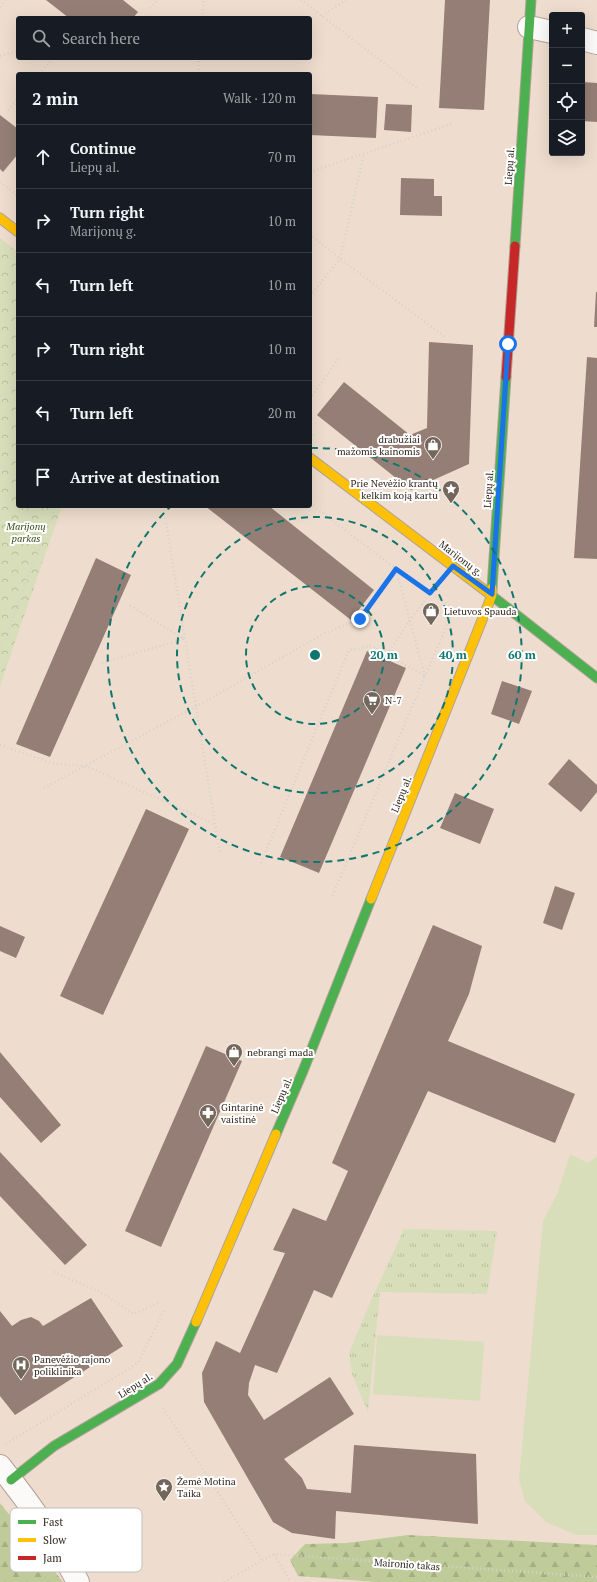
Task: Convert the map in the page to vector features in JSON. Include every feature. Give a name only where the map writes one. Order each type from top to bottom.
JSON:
[{"type":"street","name":"Liepų al.","points":[[6,1473],[159,1384],[177,1364],[303,1071],[492,594],[531,0]]},
{"type":"street","points":[[529,27],[549,31]]},
{"type":"street","points":[[585,40],[597,43]]},
{"type":"street","points":[[0,218],[16,230]]},
{"type":"street","name":"Marijonų g.","points":[[312,460],[492,594],[597,678]]},
{"type":"street","points":[[6,1473],[30,1508]]},
{"type":"street","points":[[73,1572],[78,1582]]},
{"type":"path","points":[[0,7],[5,0]]},
{"type":"path","points":[[150,8],[158,0]]},
{"type":"path","points":[[202,16],[204,0]]},
{"type":"path","points":[[301,0],[418,89]]},
{"type":"path","points":[[322,16],[346,0]]},
{"type":"path","points":[[0,56],[16,52]]},
{"type":"path","points":[[41,72],[51,60]]},
{"type":"path","points":[[198,72],[199,60]]},
{"type":"path","points":[[8,110],[16,101]]},
{"type":"path","points":[[312,171],[451,124]]},
{"type":"path","points":[[312,294],[340,259],[364,154]]},
{"type":"path","points":[[0,182],[16,194]]},
{"type":"path","points":[[312,236],[340,259],[445,337]]},
{"type":"path","points":[[312,396],[339,358]]},
{"type":"path","points":[[0,396],[16,391]]},
{"type":"path","points":[[0,465],[16,476]]},
{"type":"path","points":[[312,505],[396,569],[454,609],[332,897]]},
{"type":"path","points":[[0,651],[54,508]]},
{"type":"path","points":[[166,524],[220,854]]},
{"type":"path","points":[[387,654],[430,593],[453,566]]},
{"type":"path","points":[[396,569],[425,676]]},
{"type":"path","points":[[44,788],[195,708],[325,633],[360,619],[396,569]]},
{"type":"path","points":[[129,605],[184,640]]},
{"type":"path","points":[[102,663],[184,640]]},
{"type":"path","points":[[261,863],[349,650],[372,646],[425,676]]},
{"type":"path","points":[[0,745],[55,764],[86,766],[215,825]]},
{"type":"path","points":[[54,1272],[100,1292],[134,1314],[160,1302]]},
{"type":"path","points":[[0,1447],[138,1363],[164,1308]]},
{"type":"path","points":[[151,1389],[262,1560]]},
{"type":"path","points":[[224,1582],[274,1554],[291,1582]]},
{"type":"path","name":"Maironio takas","points":[[274,1554],[597,1577]]},
{"type":"green space","name":"Marijonų parkas","points":[[0,238],[16,250],[16,508],[61,508],[0,686]]},
{"type":"green space","points":[[570,1154],[588,1163],[597,1156],[597,1535],[576,1535],[546,1522],[525,1501],[519,1480],[543,1221],[558,1192]]},
{"type":"green space","points":[[404,1229],[497,1231],[487,1294],[380,1292],[368,1412],[352,1374],[349,1353],[368,1307]]},
{"type":"green space","points":[[377,1335],[484,1342],[480,1401],[373,1394]]},
{"type":"green space","points":[[0,1503],[10,1516],[10,1572],[55,1572],[63,1582],[0,1582]]},
{"type":"green space","points":[[408,1535],[597,1545],[597,1582],[375,1582],[298,1576],[290,1560],[305,1544],[347,1543]]},
{"type":"building","points":[[46,0],[123,0],[138,12],[135,16],[66,16]]},
{"type":"building","points":[[445,0],[490,0],[484,110],[439,108]]},
{"type":"building","points":[[585,82],[597,83],[597,122],[585,121]]},
{"type":"building","points":[[312,94],[378,97],[376,138],[312,135]]},
{"type":"building","points":[[386,104],[412,105],[411,132],[384,130]]},
{"type":"building","points":[[0,115],[16,127],[16,156],[3,172],[0,169]]},
{"type":"building","points":[[401,178],[434,179],[434,196],[442,196],[442,216],[400,215]]},
{"type":"building","points":[[596,292],[597,327],[594,327]]},
{"type":"building","points":[[429,342],[473,345],[469,464],[411,490],[317,415],[344,382],[410,435],[427,428]]},
{"type":"building","points":[[587,357],[597,358],[597,559],[574,558]]},
{"type":"building","points":[[208,508],[272,508],[374,590],[351,620]]},
{"type":"building","points":[[96,558],[131,575],[50,757],[16,744]]},
{"type":"building","points":[[367,651],[406,668],[319,873],[280,857]]},
{"type":"building","points":[[502,681],[532,691],[519,724],[491,714]]},
{"type":"building","points":[[569,759],[597,785],[597,792],[581,812],[548,784]]},
{"type":"building","points":[[455,793],[494,809],[480,844],[440,828]]},
{"type":"building","points":[[146,809],[189,829],[103,1015],[60,996]]},
{"type":"building","points":[[555,886],[575,893],[562,930],[543,923]]},
{"type":"building","points":[[433,925],[482,946],[469,994],[448,1041],[575,1094],[555,1143],[428,1091],[332,1298],[314,1290],[277,1373],[255,1365],[249,1383],[248,1395],[264,1420],[330,1377],[354,1414],[284,1459],[302,1478],[307,1489],[351,1493],[354,1445],[476,1454],[478,1524],[336,1511],[335,1539],[292,1533],[273,1522],[204,1402],[202,1373],[216,1341],[240,1353],[285,1253],[273,1250],[293,1208],[326,1221],[348,1171],[332,1163]]},
{"type":"building","points":[[0,926],[25,937],[16,958],[0,951]]},
{"type":"building","points":[[206,1046],[242,1061],[161,1247],[125,1231]]},
{"type":"building","points":[[0,1052],[61,1125],[41,1143],[0,1097]]},
{"type":"building","points":[[0,1152],[87,1245],[65,1265],[0,1196]]},
{"type":"building","points":[[91,1298],[123,1346],[15,1415],[0,1396],[0,1311],[12,1326],[21,1320],[31,1317],[39,1321],[43,1326]]},
{"type":"traffic: fast","points":[[515,246],[531,0]]},
{"type":"traffic: fast","points":[[492,588],[506,377]]},
{"type":"traffic: fast","points":[[491,595],[597,678]]},
{"type":"traffic: fast","points":[[276,1134],[303,1071],[371,899]]},
{"type":"traffic: fast","points":[[11,1480],[54,1446],[159,1384],[177,1364],[196,1322]]},
{"type":"traffic: slow","points":[[0,218],[16,230]]},
{"type":"traffic: slow","points":[[312,460],[491,595]]},
{"type":"traffic: slow","points":[[371,899],[492,595],[492,588]]},
{"type":"traffic: slow","points":[[196,1322],[276,1134]]},
{"type":"traffic: jam","points":[[506,377],[515,246]]},
{"type":"place","name":"drabužiai mažomis kainomis","points":[[433,460]]},
{"type":"place","name":"Prie Nevėžio krantų kelkim koją kartu","points":[[451,504]]},
{"type":"place","name":"Lietuvos Spauda","points":[[431,626]]},
{"type":"place","name":"N-7","points":[[372,715]]},
{"type":"place","name":"nebrangi mada","points":[[234,1067]]},
{"type":"place","name":"Gintarinė vaistinė","points":[[208,1128]]},
{"type":"place","name":"Panevėžio rajono poliklinika","points":[[21,1380]]},
{"type":"place","name":"Žemė Motina Taika","points":[[164,1502]]},
{"type":"route","points":[[360,619],[396,569],[430,593],[453,566],[492,594],[508,344]]}]
